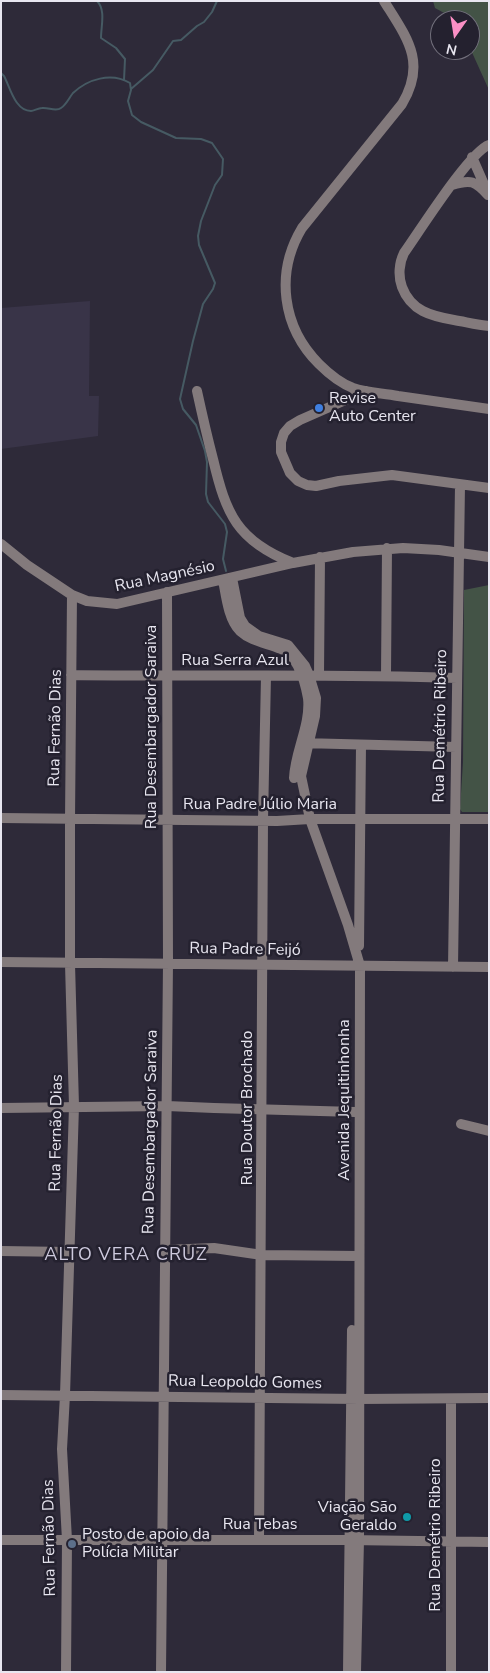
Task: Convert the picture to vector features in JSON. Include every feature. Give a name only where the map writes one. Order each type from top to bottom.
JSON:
[{"type":"street","points":[[384,1],[406,36],[414,56],[410,89],[402,104],[302,228],[292,245],[286,277],[287,302],[291,320],[299,339],[309,354],[330,375],[352,387],[366,391],[489,410]]},
{"type":"street","points":[[489,145],[482,147],[472,157],[404,253],[400,264],[401,285],[409,301],[424,313],[440,318],[489,326]]},
{"type":"street","points":[[472,157],[489,195]]},
{"type":"street","points":[[452,185],[471,182],[478,184],[489,195]]},
{"type":"street","points":[[197,391],[220,491],[231,516],[257,543],[278,557],[293,563]]},
{"type":"street","points":[[366,391],[300,420],[290,426],[284,433],[280,447],[284,463],[298,481],[316,486],[339,480],[392,475],[489,488]]},
{"type":"street","name":"Rua Demétrio Ribeiro","points":[[454,967],[454,819],[460,485]]},
{"type":"street","name":"Rua Magnésio","points":[[1,544],[27,565],[72,595],[87,601],[117,604],[320,557],[388,548],[421,549],[489,557]]},
{"type":"street","points":[[386,675],[388,548]]},
{"type":"street","points":[[310,675],[320,557]]},
{"type":"street","name":"Avenida Jequitinhonha","points":[[227,579],[245,626],[259,636],[288,645],[310,675],[316,698],[314,716],[294,777],[307,819],[350,925],[358,964],[354,1540],[356,1672]]},
{"type":"street","name":"Rua Desembargador Saraiva","points":[[161,1672],[168,964],[167,592]]},
{"type":"street","name":"Rua Fernão Dias","points":[[66,1672],[67,1540],[62,1449],[74,1106],[70,964],[72,595]]},
{"type":"street","name":"Rua Serra Azul","points":[[71,675],[386,675],[457,678]]},
{"type":"street","name":"Rua Doutor Brochado","points":[[259,1540],[263,1110],[263,820],[266,676]]},
{"type":"street","points":[[305,744],[456,747]]},
{"type":"street","points":[[358,964],[350,925],[360,820],[361,745]]},
{"type":"street","name":"Rua Padre Júlio Maria","points":[[1,818],[70,820],[489,820]]},
{"type":"street","name":"Rua Padre Feijó","points":[[1,962],[34,961],[70,964],[358,964],[489,967]]},
{"type":"street","name":"Avenida Jequitinhonha","points":[[356,1208],[355,1112],[358,964]]},
{"type":"street","points":[[1,1108],[167,1106],[355,1112]]},
{"type":"street","points":[[461,1124],[489,1131]]},
{"type":"street","points":[[164,1250],[214,1248],[262,1255],[356,1256]]},
{"type":"street","points":[[1,1252],[68,1252]]},
{"type":"street","name":"Rua Leopoldo Gomes","points":[[1,1395],[356,1399],[489,1398]]},
{"type":"street","name":"Rua Demétrio Ribeiro","points":[[451,1399],[450,1542],[452,1672]]},
{"type":"street","name":"Rua Tebas","points":[[1,1540],[489,1542]]},
{"type":"street","name":"Avenida Jequitinhonha","points":[[348,1672],[354,1540]]},
{"type":"shaded area","points":[[90,301],[89,396],[99,396],[98,436],[1,449],[1,308]]},
{"type":"green space","points":[[433,1],[489,1],[489,90],[475,60],[480,60],[480,10],[439,10],[435,8]]},
{"type":"green space","points":[[489,585],[489,812],[462,812],[460,809],[463,762],[464,590]]},
{"type":"waterway","points":[[97,1],[102,13],[101,38],[116,48],[125,59],[124,80]]},
{"type":"waterway","points":[[131,89],[153,70],[173,41],[181,40],[204,22],[212,12],[217,1]]},
{"type":"waterway","points":[[1,73],[17,103],[25,110],[31,111],[42,108],[59,109],[79,88],[93,81],[108,78],[123,80],[130,83],[131,90],[128,101],[132,115],[141,122],[176,138],[201,139],[212,143],[223,159],[222,175],[215,185],[201,221],[198,236],[199,245],[215,283],[203,304],[180,399],[183,409],[196,425],[205,451],[207,462],[206,494],[208,502],[225,524],[227,532],[223,559],[226,571]]},
{"type":"place","name":"Revise Auto Center","points":[[319,408]]},
{"type":"place","name":"Viação São Geraldo","points":[[407,1517]]},
{"type":"place","name":"Posto de apoio da Polícia Militar","points":[[72,1544]]},
{"type":"district","name":"ALTO VERA CRUZ","points":[[126,1256]]}]
